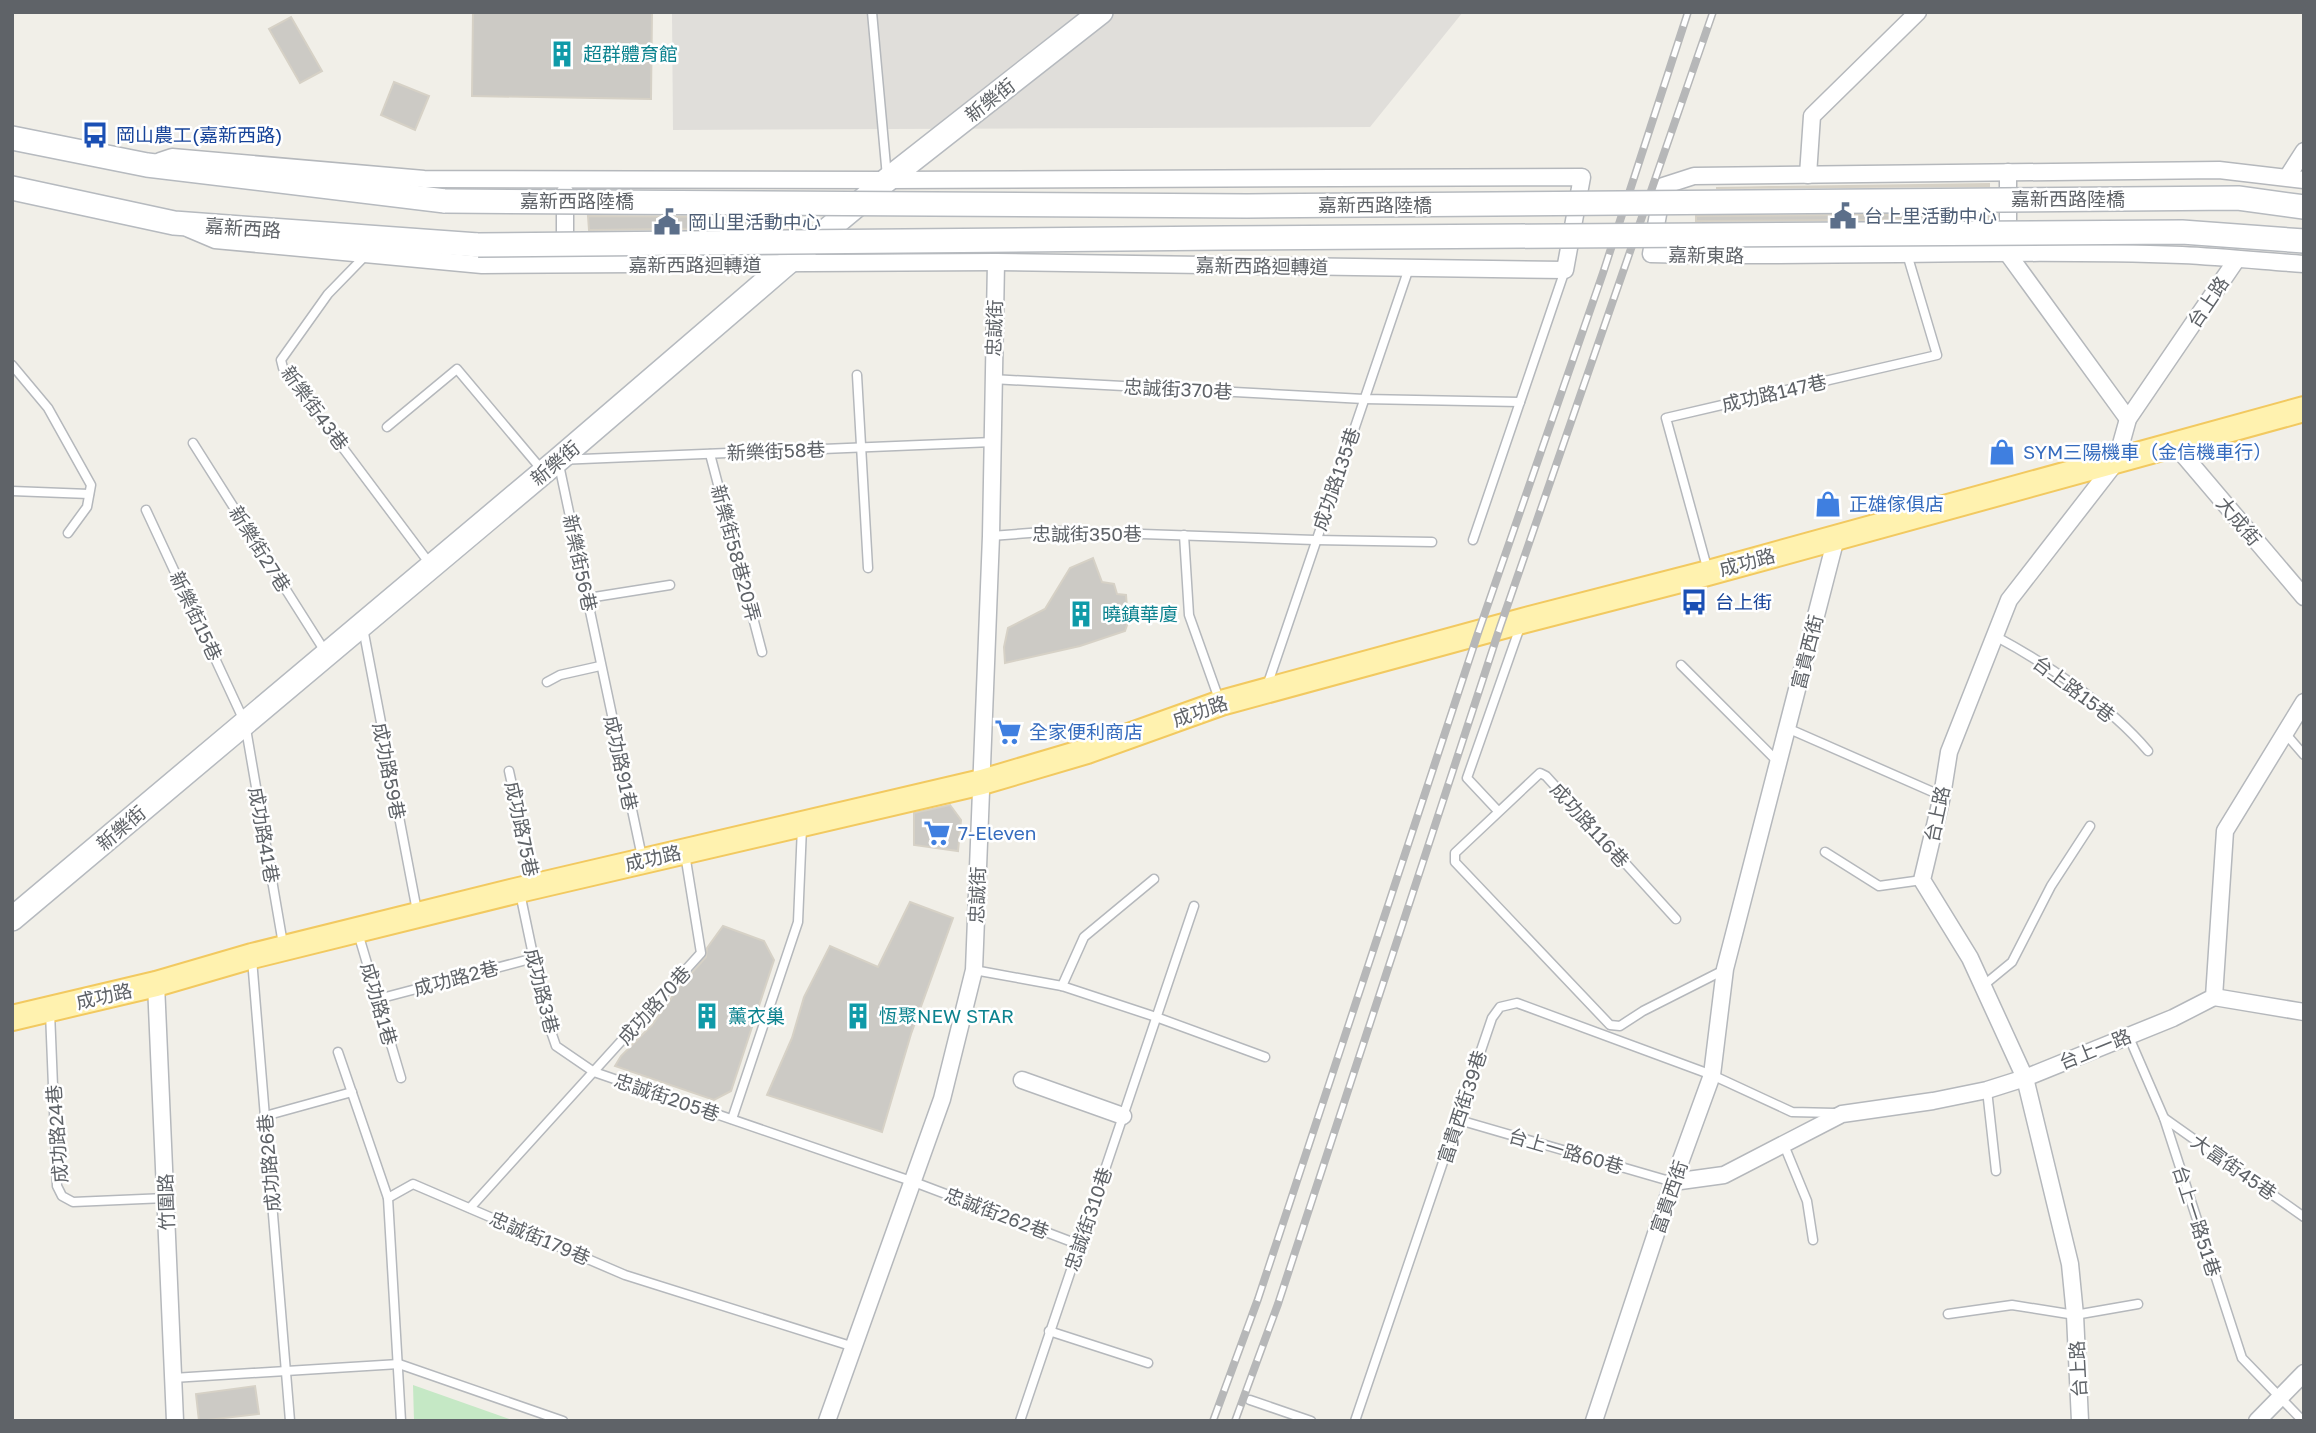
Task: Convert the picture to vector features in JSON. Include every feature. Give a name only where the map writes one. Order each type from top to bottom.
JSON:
[{"type":"main road","name":"成功路","points":[[12,1018],[642,860],[982,782],[1087,751],[1221,703],[1708,573],[2304,409]]},
{"type":"street","name":"新樂街","points":[[12,919],[887,180],[1101,12]]},
{"type":"street","points":[[1808,175],[1812,116],[1918,12]]},
{"type":"street","points":[[12,138],[147,165],[172,157],[424,179],[1582,177],[1565,270]]},
{"type":"street","points":[[2296,178],[2304,151]]},
{"type":"street","name":"嘉新西路陸橋","points":[[147,165],[445,201],[1247,206],[2238,198],[2304,207]]},
{"type":"street","name":"嘉新東路","points":[[2296,178],[2220,170],[1694,176],[1662,186],[1651,254],[2182,256],[2304,264]]},
{"type":"street","points":[[2008,172],[2008,254],[2128,419]]},
{"type":"street","points":[[565,179],[565,264]]},
{"type":"street","name":"嘉新西路","points":[[12,188],[174,223],[478,245]]},
{"type":"street","name":"嘉新西路迴轉道","points":[[174,223],[215,240],[482,265],[996,262],[1565,270]]},
{"type":"street","name":"嘉新西路陸橋","points":[[478,245],[1225,237],[2182,232],[2304,242]]},
{"type":"street","name":"台上路","points":[[2080,1421],[2070,1264],[2025,1078],[1970,958],[1922,880],[1942,796],[1949,752],[2009,600],[2116,462],[2128,419],[2237,259]]},
{"type":"street","name":"忠誠街","points":[[827,1421],[942,1099],[974,970],[991,536],[996,262]]},
{"type":"street","name":"大成街","points":[[2175,445],[2304,597]]},
{"type":"street","name":"富貴西街","points":[[1594,1421],[1673,1182],[1712,1075],[1725,969],[1836,538]]},
{"type":"street","points":[[2304,702],[2225,831],[2214,997],[2304,1012]]},
{"type":"street","name":"竹圍路","points":[[156,984],[175,1421]]},
{"type":"street","name":"台上一路","points":[[1673,1182],[1724,1175],[1842,1114],[1933,1101],[1987,1090],[2025,1078],[2173,1018],[2214,997]]},
{"type":"street","points":[[1022,1080],[1123,1116]]},
{"type":"street","points":[[2258,1421],[2304,1373]]},
{"type":"lane","points":[[872,12],[887,180]]},
{"type":"lane","name":"新樂街43巷","points":[[367,254],[328,294],[281,360],[283,368],[432,566]]},
{"type":"lane","name":"成功路147巷","points":[[1708,573],[1666,418],[1937,355],[1907,254]]},
{"type":"lane","name":"成功路135巷","points":[[1265,691],[1409,268]]},
{"type":"lane","points":[[1473,540],[1565,270]]},
{"type":"lane","points":[[14,368],[48,408],[91,485],[87,507],[68,533]]},
{"type":"lane","points":[[387,427],[457,369],[551,466]]},
{"type":"lane","points":[[857,375],[868,568]]},
{"type":"lane","name":"忠誠街370巷","points":[[992,379],[1364,399],[1520,402]]},
{"type":"lane","name":"新樂街58巷","points":[[551,466],[710,454],[993,442]]},
{"type":"lane","name":"新樂街27巷","points":[[193,443],[327,654]]},
{"type":"lane","name":"新樂街58巷20弄","points":[[710,454],[762,652]]},
{"type":"lane","name":"新樂街56巷","points":[[551,466],[588,598],[600,666]]},
{"type":"lane","points":[[12,491],[89,494]]},
{"type":"lane","name":"新樂街15巷","points":[[146,510],[245,723]]},
{"type":"lane","name":"忠誠街350巷","points":[[991,536],[1056,531],[1432,542]]},
{"type":"lane","points":[[1184,535],[1189,615],[1221,703]]},
{"type":"lane","points":[[588,598],[670,585]]},
{"type":"lane","points":[[1522,621],[1467,778],[1499,811],[1455,853],[1455,862],[1610,1025],[1620,1026],[1643,1011],[1725,969]]},
{"type":"lane","name":"成功路59巷","points":[[362,625],[418,916]]},
{"type":"lane","name":"台上路15巷","points":[[1995,636],[2042,662],[2110,715],[2148,751]]},
{"type":"lane","points":[[1681,665],[1779,762]]},
{"type":"lane","points":[[547,682],[560,675],[600,666]]},
{"type":"lane","name":"成功路91巷","points":[[600,666],[642,860]]},
{"type":"lane","name":"成功路41巷","points":[[245,723],[283,948]]},
{"type":"lane","points":[[1787,728],[1942,796]]},
{"type":"lane","points":[[2285,733],[2304,755]]},
{"type":"lane","name":"成功路75巷","points":[[509,771],[527,888]]},
{"type":"lane","name":"成功路116巷","points":[[1499,811],[1540,773],[1546,776],[1676,919]]},
{"type":"lane","points":[[732,1119],[799,922],[802,824]]},
{"type":"lane","points":[[1984,985],[2012,962],[2051,886],[2090,826]]},
{"type":"lane","name":"成功路70巷","points":[[594,1072],[701,953],[685,851]]},
{"type":"lane","points":[[1825,852],[1879,886],[1922,880]]},
{"type":"lane","points":[[1062,986],[1084,937],[1154,879]]},
{"type":"lane","name":"成功路3巷","points":[[527,888],[534,958],[546,1017],[556,1046],[594,1072]]},
{"type":"lane","name":"忠誠街310巷","points":[[1020,1421],[1194,906]]},
{"type":"lane","name":"成功路1巷","points":[[358,930],[401,1077]]},
{"type":"lane","name":"成功路26巷","points":[[252,956],[290,1421]]},
{"type":"lane","name":"成功路2巷","points":[[378,999],[534,958]]},
{"type":"lane","points":[[974,970],[1062,986],[1265,1056]]},
{"type":"lane","name":"富貴西街39巷","points":[[1355,1421],[1492,1018],[1500,1007],[1517,1003],[1712,1075],[1792,1112],[1842,1114]]},
{"type":"lane","name":"成功路24巷","points":[[50,1008],[57,1186],[62,1196],[73,1202],[166,1198]]},
{"type":"lane","name":"台上一路51巷","points":[[2128,1035],[2164,1118],[2242,1358],[2303,1421]]},
{"type":"lane","points":[[338,1052],[388,1198],[401,1421]]},
{"type":"lane","name":"忠誠街205巷","points":[[470,1208],[594,1072],[914,1182]]},
{"type":"lane","points":[[1987,1090],[1996,1171]]},
{"type":"lane","points":[[265,1116],[352,1092]]},
{"type":"lane","name":"大富街45巷","points":[[2164,1118],[2304,1217]]},
{"type":"lane","name":"台上一路60巷","points":[[1459,1120],[1673,1182]]},
{"type":"lane","points":[[1784,1145],[1807,1201],[1813,1240]]},
{"type":"lane","name":"忠誠街262巷","points":[[914,1182],[1080,1245]]},
{"type":"lane","name":"忠誠街179巷","points":[[388,1198],[414,1184],[625,1275],[854,1347]]},
{"type":"lane","points":[[1948,1314],[2012,1305],[2075,1315],[2138,1304]]},
{"type":"lane","points":[[1049,1331],[1148,1363]]},
{"type":"lane","points":[[173,1378],[399,1364],[562,1421]]},
{"type":"lane","points":[[1250,1400],[1311,1421]]},
{"type":"shaded area","points":[[672,12],[1463,12],[1370,127],[673,130]]},
{"type":"green space","points":[[413,1385],[515,1421],[414,1421]]},
{"type":"building","name":"超群體育館","points":[[473,12],[652,12],[651,99],[472,96]]},
{"type":"building","points":[[291,17],[322,71],[300,83],[269,29]]},
{"type":"building","points":[[394,82],[429,96],[415,130],[381,115]]},
{"type":"building","points":[[1989,184],[1989,186],[1716,188]]},
{"type":"building","points":[[1989,214],[1990,219],[1696,221],[1696,216]]},
{"type":"building","points":[[588,216],[745,217],[746,228],[589,230]]},
{"type":"building","name":"曉鎮華廈","points":[[1093,558],[1102,582],[1114,584],[1117,594],[1126,595],[1128,622],[1125,631],[1080,646],[1005,663],[1004,647],[1008,628],[1045,609],[1070,568]]},
{"type":"building","name":"7-Eleven","points":[[950,805],[961,820],[958,851],[914,845],[914,813]]},
{"type":"building","name":"恆聚NEW STAR","points":[[910,902],[953,918],[911,1034],[882,1132],[767,1095],[792,1038],[804,997],[830,946],[878,967]]},
{"type":"building","name":"薰衣巢","points":[[723,926],[764,941],[774,960],[731,1091],[714,1100],[615,1066],[621,1056],[652,1025],[680,986],[706,957],[707,948]]},
{"type":"building","points":[[255,1386],[259,1414],[199,1421],[196,1394]]},
{"type":"railway","points":[[1213,1421],[1258,1299],[1478,633],[1603,273],[1688,12]]},
{"type":"railway","points":[[1235,1421],[1278,1304],[1500,627],[1713,12]]},
{"type":"place","name":"超群體育館","points":[[562,54]]},
{"type":"place","name":"岡山農工(嘉新西路)","points":[[95,135]]},
{"type":"place","name":"台上里活動中心","points":[[1843,216]]},
{"type":"place","name":"岡山里活動中心","points":[[667,222]]},
{"type":"place","name":"SYM三陽機車（金信機車行）","points":[[2002,452]]},
{"type":"place","name":"正雄傢俱店","points":[[1828,504]]},
{"type":"place","name":"台上街","points":[[1694,602]]},
{"type":"place","name":"曉鎮華廈","points":[[1081,614]]},
{"type":"place","name":"全家便利商店","points":[[1008,732]]},
{"type":"place","name":"7-Eleven","points":[[937,833]]},
{"type":"place","name":"薰衣巢","points":[[707,1016]]},
{"type":"place","name":"恆聚NEW STAR","points":[[858,1016]]}]
